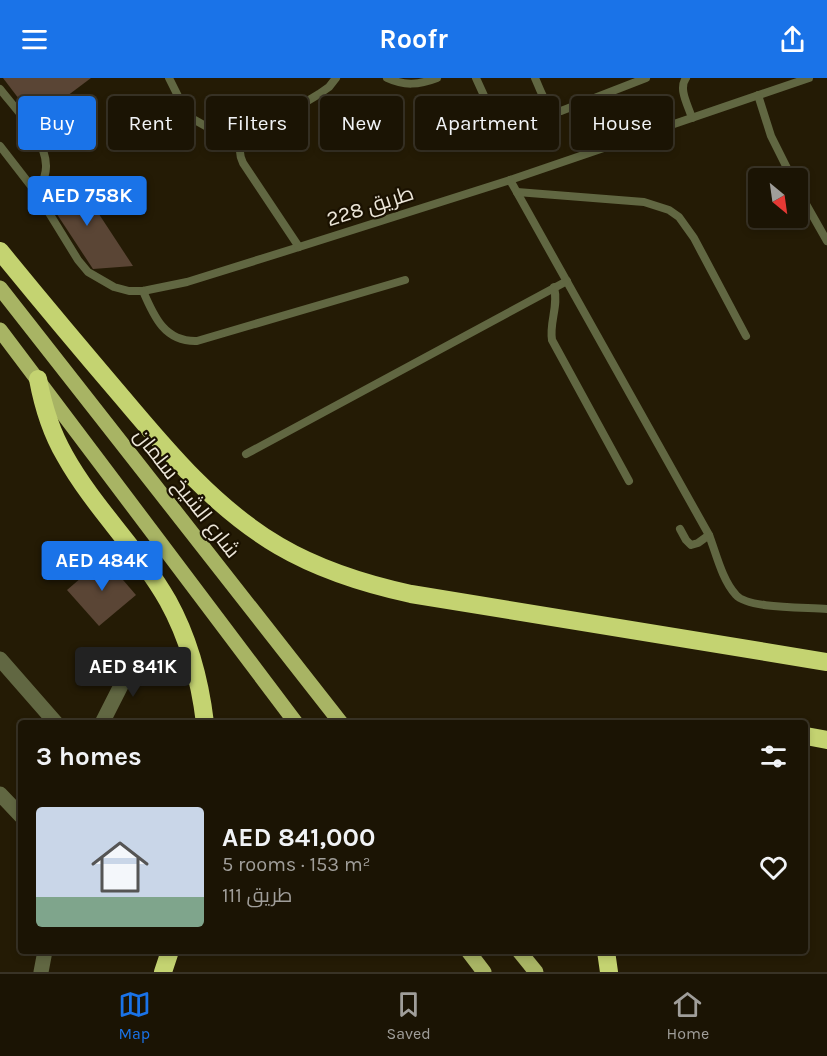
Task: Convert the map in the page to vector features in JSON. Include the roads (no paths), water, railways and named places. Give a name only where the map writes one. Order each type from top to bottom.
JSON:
[{"type":"highway","points":[[0,250],[103,375],[192,477],[249,526],[304,560],[356,581],[411,594],[827,662]]},
{"type":"highway","points":[[38,379],[48,418],[64,455],[159,586],[177,618],[195,670],[204,720]]},
{"type":"highway","points":[[808,736],[827,740]]},
{"type":"highway","points":[[164,972],[169,954]]},
{"type":"highway","points":[[606,954],[609,972]]},
{"type":"main road","name":"شارع الشيخ سلمان","points":[[0,288],[338,720]]},
{"type":"main road","points":[[0,330],[294,720]]},
{"type":"main road","points":[[470,954],[484,972]]},
{"type":"main road","points":[[521,954],[536,972]]},
{"type":"street","points":[[104,720],[135,658]]},
{"type":"street","points":[[0,659],[53,720]]},
{"type":"street","points":[[0,794],[18,813]]},
{"type":"street","points":[[41,972],[44,954]]},
{"type":"lane","points":[[169,78],[185,110],[193,119],[206,126]]},
{"type":"lane","points":[[308,101],[336,78]]},
{"type":"lane","points":[[387,78],[397,83],[410,85],[436,78]]},
{"type":"lane","points":[[476,78],[484,96]]},
{"type":"lane","points":[[535,78],[548,105],[552,110],[561,111],[646,78]]},
{"type":"lane","points":[[686,78],[682,90],[692,117]]},
{"type":"lane","name":"طريق 228","points":[[0,146],[38,195],[78,261],[88,272],[114,287],[129,291],[143,291],[187,282],[510,180],[809,78]]},
{"type":"lane","points":[[0,89],[34,134],[43,150],[46,168],[38,195]]},
{"type":"lane","points":[[758,95],[771,136],[787,168]]},
{"type":"lane","points":[[241,150],[243,163],[299,247]]},
{"type":"lane","points":[[510,180],[709,535],[736,596],[750,603],[827,609]]},
{"type":"lane","points":[[517,192],[644,202],[657,204],[669,210],[679,217],[694,238],[746,336]]},
{"type":"lane","points":[[808,207],[827,241]]},
{"type":"lane","points":[[143,291],[155,317],[168,333],[187,341],[196,341],[405,280]]},
{"type":"lane","points":[[246,454],[567,280]]},
{"type":"lane","points":[[554,287],[556,302],[551,324],[552,340],[628,481]]},
{"type":"lane","points":[[680,529],[688,543],[691,544],[698,543],[709,535]]}]
